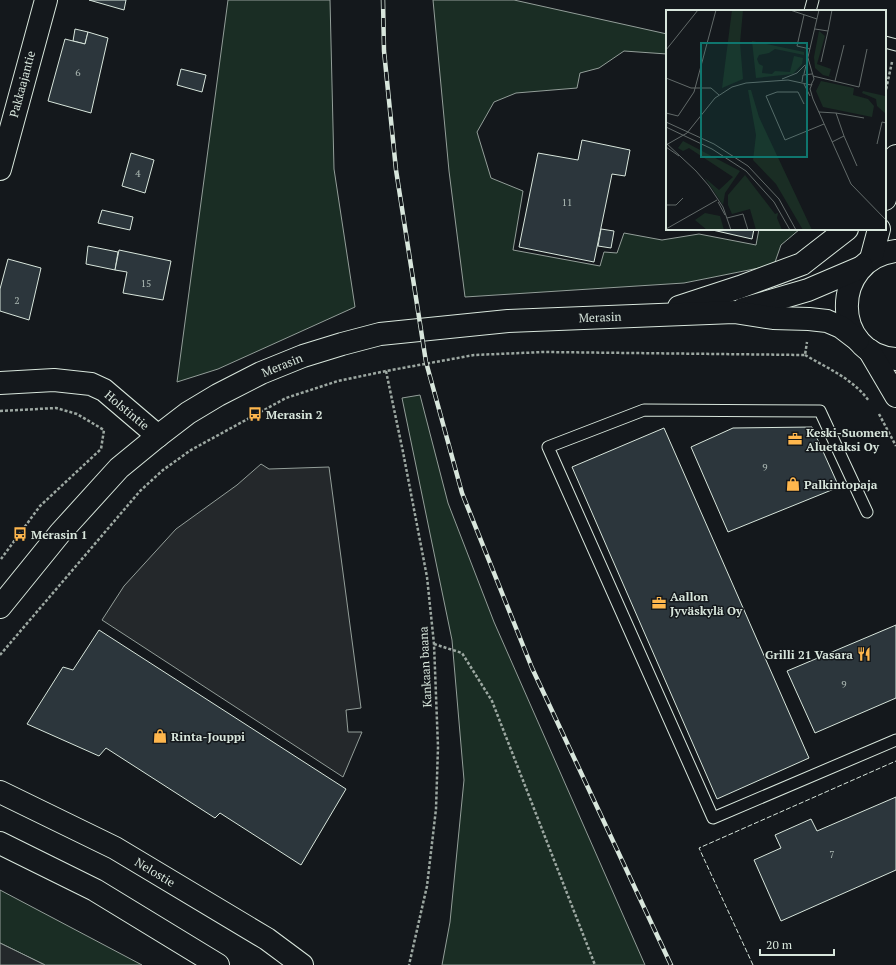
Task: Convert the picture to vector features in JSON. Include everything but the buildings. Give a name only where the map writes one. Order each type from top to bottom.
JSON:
[{"type":"main road","name":"Pakkaajantie","points":[[0,169],[46,0]]},
{"type":"main road","points":[[886,168],[896,148]]},
{"type":"main road","points":[[886,195],[896,156]]},
{"type":"main road","name":"Merasin","points":[[653,315],[740,287],[802,264],[846,230]]},
{"type":"main road","points":[[879,230],[866,263],[854,277],[848,290],[846,303],[847,316],[851,328],[864,345],[890,403]]},
{"type":"main road","name":"Merasin","points":[[734,312],[808,290],[882,254],[896,251]]},
{"type":"main road","name":"Merasin","points":[[0,607],[60,533],[119,468],[188,413],[218,394],[261,373],[303,356],[380,334],[523,320],[734,312],[773,318],[809,318],[827,321],[840,327],[864,345]]},
{"type":"main road","points":[[864,345],[880,356],[896,359]]},
{"type":"main road","name":"Holstintie","points":[[0,383],[54,380],[91,384],[104,390],[158,436]]},
{"type":"main road","name":"Nelostie","points":[[0,792],[115,848],[267,939],[302,965]]},
{"type":"main road","points":[[0,843],[95,890],[218,965]]},
{"type":"lane","points":[[810,10],[813,0]]},
{"type":"lane","points":[[886,42],[896,45]]},
{"type":"lane","points":[[867,512],[820,411],[644,410],[548,447],[713,818],[896,740]]},
{"type":"path","points":[[886,90],[893,60]]},
{"type":"path","points":[[805,355],[809,318]]},
{"type":"path","points":[[0,655],[140,491],[163,470],[191,450],[221,432],[286,398],[338,381],[474,355],[544,352],[805,355],[860,388],[871,404]]},
{"type":"path","name":"Kankaan baana","points":[[386,371],[426,570],[434,644],[438,747],[436,809],[426,886],[412,958],[409,965]]},
{"type":"path","points":[[879,414],[890,403]]},
{"type":"path","points":[[0,411],[56,408],[78,414],[104,430],[101,449],[40,506],[1,559]]},
{"type":"path","points":[[875,409],[896,446]]},
{"type":"path","points":[[434,644],[462,654],[492,701],[595,965]]},
{"type":"green space","points":[[228,0],[330,0],[334,169],[355,307],[218,369],[177,382]]},
{"type":"green space","points":[[433,0],[514,0],[666,34],[666,54],[624,51],[599,68],[580,73],[577,88],[516,93],[494,102],[477,132],[491,178],[523,191],[513,250],[600,266],[604,252],[617,253],[624,233],[662,240],[699,234],[756,245],[759,230],[799,230],[781,245],[774,265],[684,283],[465,297],[449,171]]},
{"type":"green space","points":[[420,395],[448,503],[494,622],[645,965],[442,965],[450,922],[464,780],[452,640],[402,398]]},
{"type":"green space","points":[[0,890],[142,965],[45,965],[0,943]]},
{"type":"shaded area","points":[[261,464],[269,469],[329,467],[361,708],[346,710],[348,732],[362,732],[343,777],[102,620],[124,586],[176,529],[237,485]]},
{"type":"shaded area","points":[[0,943],[45,965],[0,965]]},
{"type":"railway","points":[[383,0],[384,51],[396,170],[426,362],[462,493],[532,668],[671,965]]},
{"type":"fence","points":[[753,965],[699,848],[896,761]]},
{"type":"place","name":"Merasin 2","points":[[255,414]]},
{"type":"place","name":"Keski-Suomen Aluetaksi Oy","points":[[795,439]]},
{"type":"place","name":"Palkintopaja","points":[[793,484]]},
{"type":"place","name":"Merasin 1","points":[[20,534]]},
{"type":"place","name":"Aallon Jyväskylä Oy","points":[[659,603]]},
{"type":"place","name":"Grilli 21 Vasara","points":[[864,654]]},
{"type":"place","name":"Rinta-Jouppi","points":[[160,736]]}]
